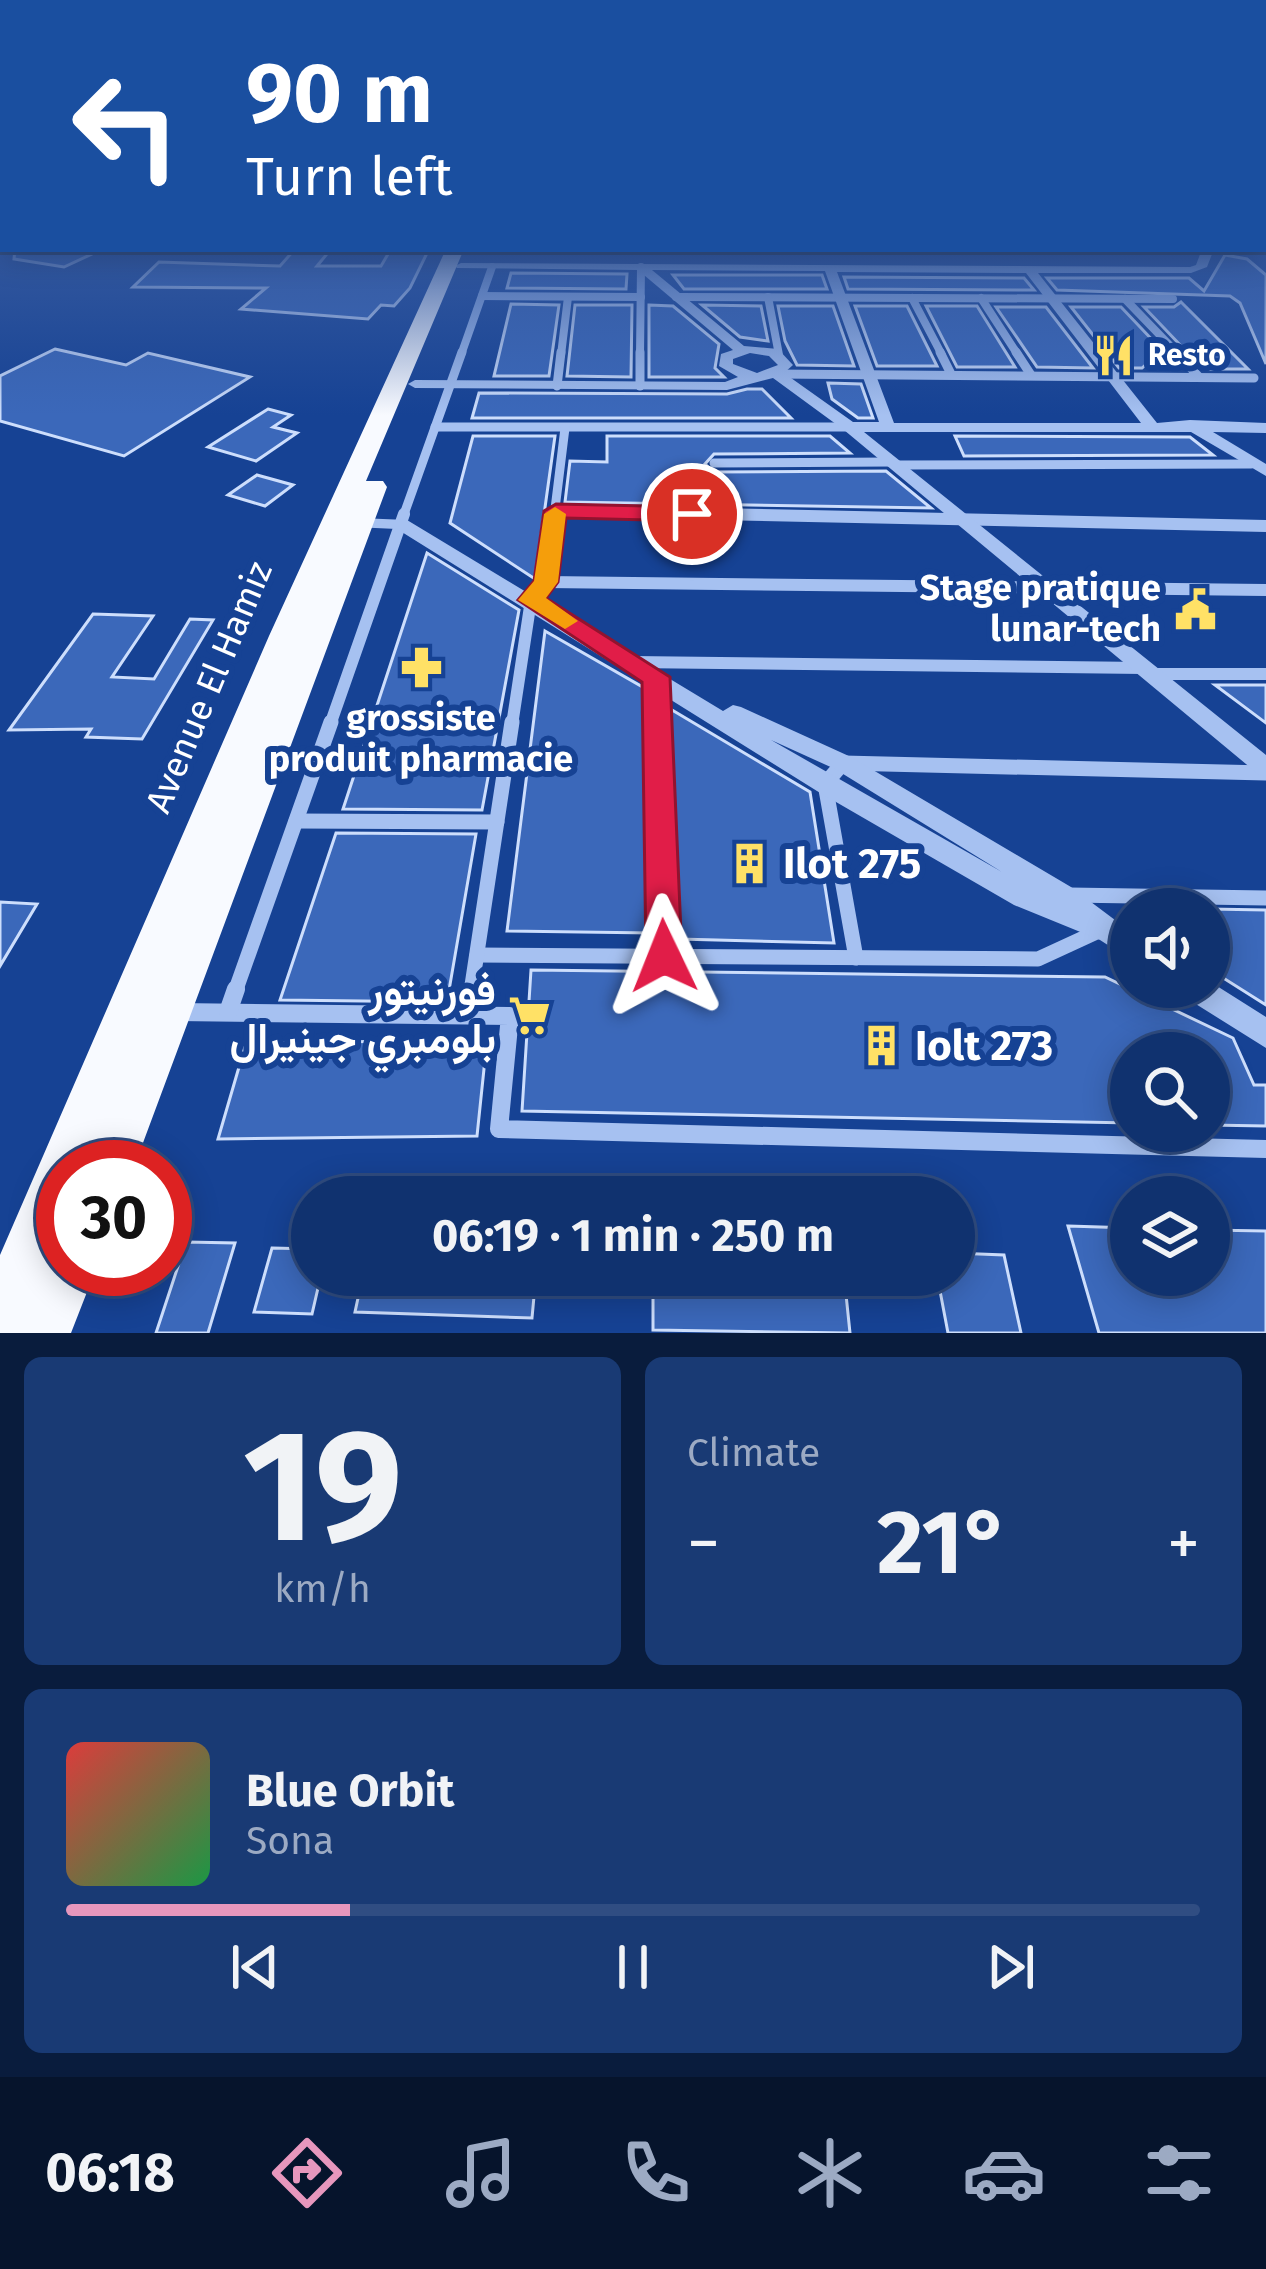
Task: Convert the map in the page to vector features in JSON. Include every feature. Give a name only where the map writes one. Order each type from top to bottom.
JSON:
[{"type":"highway","name":"Avenue El Hamiz","points":[[76,1140],[285,636],[453,290]]},
{"type":"highway","points":[[119,1140],[359,523],[432,385],[459,290]]},
{"type":"highway","name":"Avenue El Hamiz","points":[[0,1322],[36,1236]]},
{"type":"highway","points":[[42,1333],[57,1296]]},
{"type":"street","points":[[228,1012],[436,427],[432,385],[482,296],[480,290]]},
{"type":"street","points":[[640,386],[641,290]]},
{"type":"street","points":[[668,290],[741,350],[778,365],[868,374],[1253,377]]},
{"type":"street","points":[[838,290],[888,426]]},
{"type":"street","points":[[1047,290],[1150,424]]},
{"type":"street","points":[[482,296],[641,297]]},
{"type":"street","points":[[557,386],[568,297]]},
{"type":"street","points":[[676,297],[1173,299]]},
{"type":"street","points":[[769,297],[778,365],[1266,770]]},
{"type":"street","points":[[912,298],[951,374]]},
{"type":"street","points":[[981,298],[1031,375]]},
{"type":"street","points":[[1125,299],[1199,377]]},
{"type":"street","points":[[741,350],[726,357],[726,366],[751,377]]},
{"type":"street","points":[[432,385],[727,386],[778,365]]},
{"type":"street","points":[[436,427],[1190,424],[1266,428]]},
{"type":"street","points":[[1190,424],[1258,468]]},
{"type":"street","points":[[467,1015],[531,600],[546,582],[566,428]]},
{"type":"street","points":[[714,463],[1258,468]]},
{"type":"street","points":[[556,511],[1266,526]]},
{"type":"street","points":[[359,523],[401,524],[825,784],[1023,898],[1102,929]]},
{"type":"street","points":[[546,582],[1266,590]]},
{"type":"street","points":[[632,662],[1266,674]]},
{"type":"street","points":[[656,677],[843,763],[1062,895],[1110,934]]},
{"type":"street","points":[[656,677],[664,956]]},
{"type":"street","points":[[843,763],[1266,770]]},
{"type":"street","points":[[825,784],[843,763]]},
{"type":"street","points":[[825,784],[856,958]]},
{"type":"street","points":[[296,821],[497,823]]},
{"type":"street","points":[[1062,895],[1266,898]]},
{"type":"street","points":[[477,955],[1038,959],[1102,929]]},
{"type":"street","points":[[1225,1008],[1266,1034]]},
{"type":"street","points":[[170,1012],[510,1016],[499,1129],[1266,1149]]},
{"type":"building","points":[[263,290],[408,290],[394,306],[381,305],[368,319],[241,309]]},
{"type":"building","points":[[1063,290],[1203,290],[1266,290],[1266,364],[1240,303],[1230,296]]},
{"type":"building","points":[[1181,302],[1248,369],[1203,369],[1144,307],[1174,307]]},
{"type":"building","points":[[511,304],[559,305],[549,376],[494,376]]},
{"type":"building","points":[[575,305],[632,305],[631,377],[567,376]]},
{"type":"building","points":[[649,305],[673,306],[719,344],[715,368],[724,377],[649,377]]},
{"type":"building","points":[[702,305],[761,306],[768,341],[740,337]]},
{"type":"building","points":[[778,306],[833,306],[854,366],[797,365],[785,341]]},
{"type":"building","points":[[855,306],[907,306],[937,366],[877,366]]},
{"type":"building","points":[[926,306],[977,306],[1015,367],[957,367]]},
{"type":"building","points":[[996,307],[1046,307],[1093,368],[1037,367]]},
{"type":"building","points":[[1071,307],[1121,307],[1179,368],[1160,352],[1142,368],[1119,368]]},
{"type":"building","points":[[55,349],[126,365],[148,353],[250,377],[124,456],[0,421],[0,376]]},
{"type":"building","points":[[828,383],[861,384],[873,418],[858,418],[832,399]]},
{"type":"building","points":[[762,389],[791,418],[472,418],[479,393],[727,394]]},
{"type":"building","points":[[268,409],[291,415],[273,427],[297,433],[256,461],[208,447]]},
{"type":"building","points":[[473,436],[555,436],[535,579],[450,523]]},
{"type":"building","points":[[607,436],[830,436],[850,453],[714,454],[705,464],[714,472],[886,471],[931,508],[565,502],[570,461],[607,462]]},
{"type":"building","points":[[955,436],[1190,437],[1213,455],[964,456]]},
{"type":"building","points":[[257,475],[293,485],[265,506],[228,495]]},
{"type":"building","points":[[427,553],[519,610],[482,810],[343,809]]},
{"type":"building","points":[[93,614],[153,616],[112,677],[154,679],[190,619],[213,620],[142,739],[86,737],[91,729],[9,730]]},
{"type":"building","points":[[545,631],[646,689],[651,933],[507,931]]},
{"type":"building","points":[[1215,685],[1266,685],[1266,723]]},
{"type":"building","name":"Ilot 275","points":[[667,707],[810,792],[834,943],[679,939]]},
{"type":"building","points":[[336,833],[476,834],[447,1002],[280,1000]]},
{"type":"building","points":[[0,902],[37,904],[0,966]]},
{"type":"building","points":[[1230,909],[1266,910],[1266,1005],[1230,982]]},
{"type":"building","name":"Iolt 273","points":[[531,970],[1105,977],[1110,979],[1110,1008],[1170,1008],[1220,1032],[1110,1032],[1110,1123],[522,1111]]},
{"type":"building","name":"Iolt 273","points":[[1230,1037],[1254,1085],[1266,1085],[1266,1126],[1230,1125]]},
{"type":"building","points":[[487,1040],[477,1136],[218,1139],[246,1043]]},
{"type":"building","points":[[1068,1226],[1110,1227],[1110,1296],[1230,1296],[1230,1230],[1266,1231],[1266,1333],[1099,1333]]},
{"type":"building","points":[[192,1242],[235,1243],[208,1333],[156,1333],[168,1296],[192,1296]]},
{"type":"building","points":[[272,1248],[291,1248],[291,1296],[316,1296],[312,1314],[254,1312]]},
{"type":"building","points":[[975,1254],[1004,1255],[1021,1333],[948,1333],[941,1296],[975,1296]]},
{"type":"building","points":[[358,1296],[534,1296],[532,1318],[355,1312]]},
{"type":"building","points":[[653,1296],[846,1296],[850,1333],[653,1330]]},
{"type":"slow traffic","points":[[555,514],[546,582],[531,600],[565,621]]},
{"type":"place","name":"Resto","points":[[1114,355]]},
{"type":"place","name":"Stage pratique lunar-tech","points":[[1195,609]]},
{"type":"place","name":"grossiste produit pharmacie","points":[[421,668]]},
{"type":"place","name":"Ilot 275","points":[[749,864]]},
{"type":"place","name":"فورنيتور بلومبري جينيرال","points":[[530,1015]]},
{"type":"place","name":"Iolt 273","points":[[881,1046]]},
{"type":"route","points":[[664,956],[656,677],[531,600],[546,582],[556,511],[692,514]]}]
